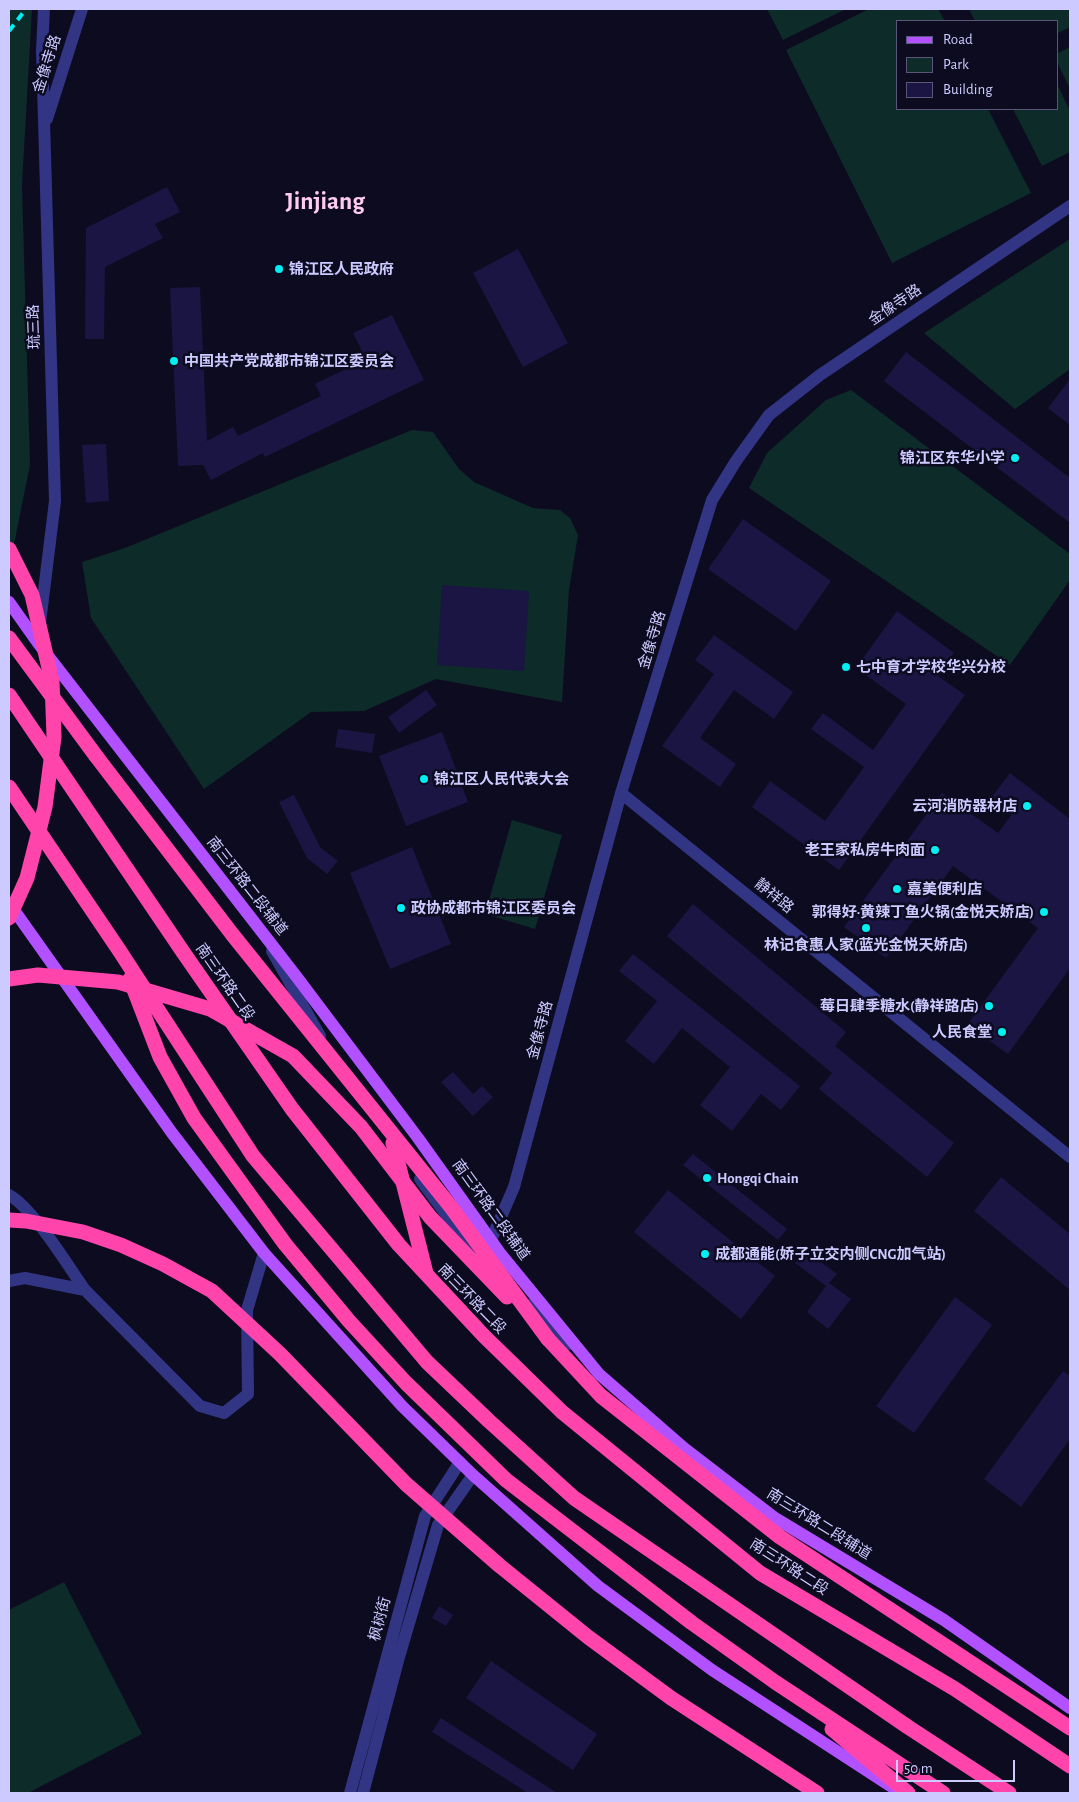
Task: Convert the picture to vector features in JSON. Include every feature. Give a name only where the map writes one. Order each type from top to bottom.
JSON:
[{"type":"highway","points":[[9,549],[32,595],[52,681],[54,737],[45,807],[27,878],[9,918]]},
{"type":"highway","points":[[9,638],[96,756],[232,934],[451,1207],[548,1339]]},
{"type":"highway","name":"南三环路二段","points":[[9,695],[292,1109],[398,1245],[426,1277],[484,1336],[562,1412],[760,1573],[955,1689],[1070,1766]]},
{"type":"highway","points":[[9,787],[119,950],[253,1156],[427,1362],[574,1498],[908,1727],[1009,1793]]},
{"type":"highway","points":[[119,950],[160,1057],[194,1118],[285,1244],[349,1321],[406,1383],[506,1480],[692,1623],[775,1682],[943,1793]]},
{"type":"highway","points":[[9,979],[38,975],[118,982],[210,1009],[293,1056],[361,1127],[430,1217],[601,1396],[780,1537],[1070,1728]]},
{"type":"highway","points":[[393,1143],[426,1277]]},
{"type":"highway","points":[[9,1220],[26,1221],[83,1232],[122,1245],[164,1264],[212,1291],[280,1354],[406,1484],[500,1566],[588,1637],[671,1698],[817,1793]]},
{"type":"highway","points":[[775,1682],[908,1793]]},
{"type":"main road","name":"南三环路二段辅道","points":[[9,602],[38,643],[255,923],[418,1138],[491,1240],[599,1374],[684,1448],[775,1518],[944,1620],[1070,1708]]},
{"type":"main road","points":[[9,903],[172,1133],[264,1253],[402,1406],[473,1475],[598,1586],[712,1670],[901,1793]]},
{"type":"street","name":"琉三路","points":[[38,643],[55,501],[42,51],[44,9]]},
{"type":"street","name":"金像寺路","points":[[44,128],[82,9]]},
{"type":"street","name":"金像寺路","points":[[491,1240],[514,1187],[621,793],[712,500],[736,461],[769,415],[820,375],[1070,206]]},
{"type":"street","name":"静祥路","points":[[621,793],[1070,1157]]},
{"type":"street","points":[[255,923],[318,1033],[393,1143],[468,1244],[599,1374]]},
{"type":"street","points":[[9,1196],[38,1224],[86,1290],[200,1406],[224,1413],[248,1394],[247,1310],[264,1253]]},
{"type":"street","points":[[9,1281],[25,1278],[86,1290]]},
{"type":"street","name":"枫树街","points":[[350,1793],[425,1516],[460,1462]]},
{"type":"street","name":"枫树街","points":[[363,1793],[399,1657],[438,1525],[473,1475]]},
{"type":"green space","points":[[9,9],[32,9],[22,185],[30,465],[9,569]]},
{"type":"green space","points":[[767,9],[846,9],[783,40]]},
{"type":"green space","points":[[869,9],[938,9],[944,20],[896,20],[896,110],[989,110],[1031,193],[892,263],[786,50]]},
{"type":"green space","points":[[969,9],[1070,9],[1070,27],[1059,32],[1059,20],[974,20]]},
{"type":"green space","points":[[1070,47],[1070,89],[1059,66],[1059,52]]},
{"type":"green space","points":[[1059,88],[1070,111],[1070,152],[1042,166],[1014,110],[1059,110]]},
{"type":"green space","points":[[1070,239],[1070,369],[1015,409],[924,333]]},
{"type":"green space","points":[[851,390],[1070,554],[1070,580],[1010,665],[749,488],[767,453],[826,400]]},
{"type":"green space","points":[[412,430],[433,432],[459,469],[474,482],[533,508],[560,510],[570,518],[578,535],[569,590],[562,702],[436,679],[364,711],[311,712],[204,789],[91,618],[82,562],[125,548]]},
{"type":"green space","points":[[512,820],[562,835],[535,929],[485,914]]},
{"type":"green space","points":[[64,1582],[142,1734],[28,1793],[9,1793],[9,1610]]},
{"type":"building","points":[[167,187],[180,212],[155,224],[163,238],[105,267],[104,339],[85,339],[86,228]]},
{"type":"building","points":[[518,249],[568,343],[523,367],[473,273]]},
{"type":"building","points":[[200,287],[207,441],[233,427],[238,436],[321,396],[315,384],[366,359],[353,333],[392,315],[424,380],[265,457],[263,453],[211,480],[203,465],[178,466],[170,288]]},
{"type":"building","points":[[906,352],[1070,478],[1070,523],[884,381]]},
{"type":"building","points":[[1070,379],[1070,425],[1048,408]]},
{"type":"building","points":[[106,444],[109,501],[86,503],[82,445]]},
{"type":"building","points":[[743,519],[831,581],[796,631],[708,569]]},
{"type":"building","points":[[442,585],[529,591],[524,671],[437,665]]},
{"type":"building","points":[[897,611],[954,653],[938,676],[965,695],[839,870],[752,807],[770,781],[825,821],[864,767],[811,729],[823,713],[873,750],[906,704],[856,668]]},
{"type":"building","points":[[714,635],[793,692],[774,719],[734,690],[700,738],[736,764],[720,787],[662,746],[714,674],[695,660]]},
{"type":"building","points":[[426,690],[437,705],[399,733],[388,717]]},
{"type":"building","points":[[338,729],[375,734],[372,753],[335,747]]},
{"type":"building","name":"锦江区人民代表大会","points":[[442,732],[468,802],[406,826],[379,756]]},
{"type":"building","points":[[1010,773],[1070,819],[1070,968],[1008,1054],[967,1025],[1038,928],[953,866],[886,958],[844,927],[942,793],[998,833],[1012,814],[991,798]]},
{"type":"building","points":[[294,795],[320,847],[338,861],[327,874],[307,858],[279,802]]},
{"type":"building","name":"政协成都市锦江区委员会","points":[[412,847],[451,944],[390,969],[350,873]]},
{"type":"building","points":[[693,904],[846,1032],[835,1046],[954,1143],[927,1177],[819,1089],[832,1073],[667,936]]},
{"type":"building","points":[[633,954],[800,1086],[781,1110],[761,1094],[732,1131],[700,1105],[730,1067],[682,1028],[654,1064],[625,1041],[657,1001],[619,971]]},
{"type":"building","points":[[453,1072],[473,1094],[482,1086],[493,1097],[473,1116],[441,1082]]},
{"type":"building","points":[[693,1154],[787,1229],[778,1240],[683,1165]]},
{"type":"building","points":[[1001,1177],[1070,1234],[1070,1290],[974,1211]]},
{"type":"building","name":"成都通能(娇子立交内侧CNG加气站)","points":[[668,1190],[775,1276],[741,1319],[634,1232]]},
{"type":"building","points":[[805,1250],[837,1274],[829,1283],[851,1299],[828,1329],[807,1312],[826,1286],[795,1263]]},
{"type":"building","points":[[955,1297],[992,1325],[914,1433],[876,1406]]},
{"type":"building","points":[[1063,1371],[1070,1376],[1070,1439],[1021,1507],[984,1479]]},
{"type":"building","points":[[439,1606],[453,1615],[446,1626],[432,1618]]},
{"type":"building","points":[[491,1661],[597,1734],[573,1770],[466,1698]]},
{"type":"building","points":[[441,1718],[557,1793],[528,1793],[432,1732]]},
{"type":"railway","points":[[9,31],[26,9]]},
{"type":"place","name":"锦江区人民政府","points":[[279,269]]},
{"type":"place","name":"中国共产党成都市锦江区委员会","points":[[174,361]]},
{"type":"place","name":"锦江区东华小学","points":[[1015,458]]},
{"type":"place","name":"七中育才学校华兴分校","points":[[846,667]]},
{"type":"place","name":"锦江区人民代表大会","points":[[424,779]]},
{"type":"place","name":"云河消防器材店","points":[[1027,806]]},
{"type":"place","name":"老王家私房牛肉面","points":[[935,850]]},
{"type":"place","name":"嘉美便利店","points":[[897,889]]},
{"type":"place","name":"政协成都市锦江区委员会","points":[[401,908]]},
{"type":"place","name":"郭得好·黄辣丁鱼火锅(金悦天娇店)","points":[[1044,912]]},
{"type":"place","name":"林记食惠人家(蓝光金悦天娇店)","points":[[866,928]]},
{"type":"place","name":"莓日肆季糖水(静祥路店)","points":[[989,1006]]},
{"type":"place","name":"人民食堂","points":[[1002,1032]]},
{"type":"place","name":"Hongqi Chain","points":[[707,1178]]},
{"type":"place","name":"成都通能(娇子立交内侧CNG加气站)","points":[[705,1254]]},
{"type":"district","name":"Jinjiang","points":[[325,201]]}]
